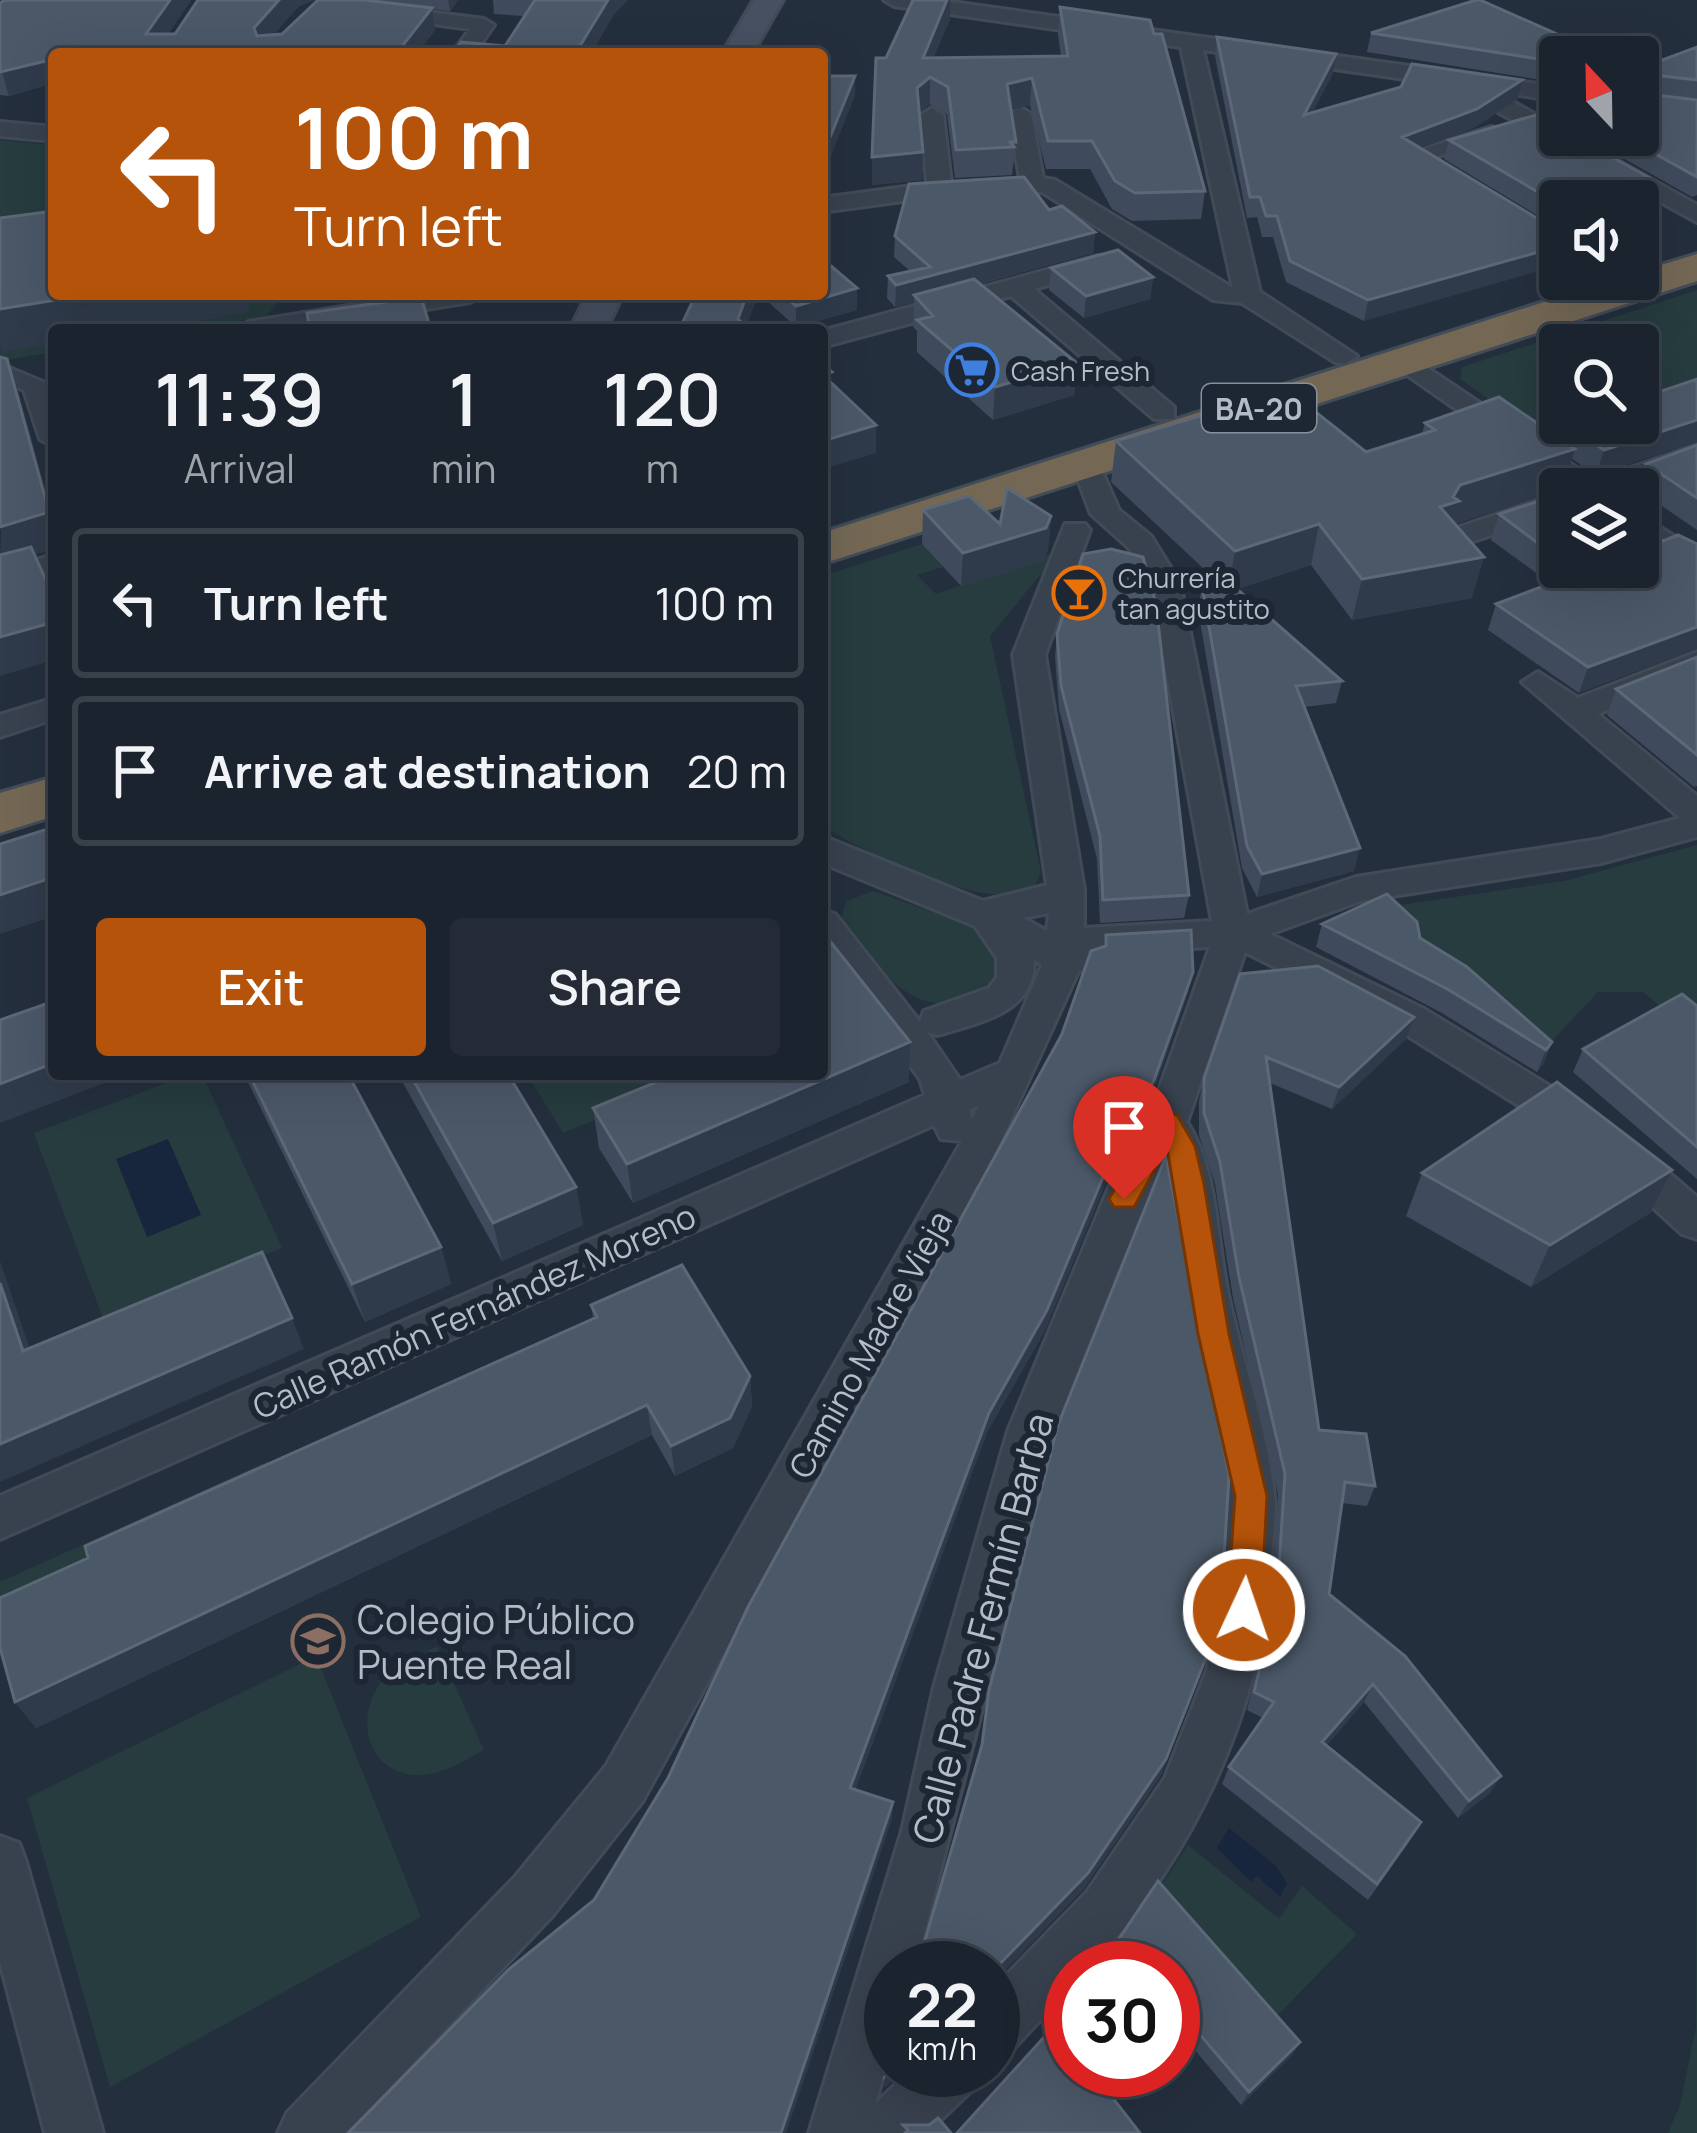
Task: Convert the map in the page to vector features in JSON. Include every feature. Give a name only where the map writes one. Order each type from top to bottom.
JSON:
[{"type":"highway","points":[[1659,256],[1697,244]]},
{"type":"highway","name":"BA-20","points":[[828,546],[980,498],[1072,509],[1405,361],[1697,267]]},
{"type":"highway","name":"BA-20","points":[[828,520],[1539,294]]},
{"type":"highway","points":[[0,781],[48,765]]},
{"type":"highway","points":[[0,813],[48,798]]},
{"type":"main road","points":[[723,48],[739,13],[739,0]]},
{"type":"main road","points":[[741,48],[769,0]]},
{"type":"street","points":[[894,0],[1539,91]]},
{"type":"street","points":[[366,11],[484,25],[467,48]]},
{"type":"street","points":[[1190,40],[1248,296]]},
{"type":"street","points":[[1456,79],[1697,215]]},
{"type":"street","points":[[1020,114],[1033,186]]},
{"type":"street","points":[[932,115],[940,190]]},
{"type":"street","points":[[1469,189],[1414,156],[1533,122]]},
{"type":"street","points":[[0,129],[48,133]]},
{"type":"street","points":[[828,204],[940,190],[1046,185],[1222,296],[1248,296],[1344,356]]},
{"type":"street","points":[[828,337],[1149,250]]},
{"type":"street","points":[[1015,286],[1164,413]]},
{"type":"street","points":[[285,324],[433,300]]},
{"type":"street","points":[[1405,361],[1562,468]]},
{"type":"street","points":[[0,371],[48,363]]},
{"type":"street","points":[[0,371],[36,386],[48,421]]},
{"type":"street","points":[[1654,468],[1697,453]]},
{"type":"street","points":[[980,498],[1072,509],[1140,542],[1165,583],[1231,939]]},
{"type":"street","name":"Camino Madre Vieja","points":[[307,2133],[534,1896],[624,1784],[968,1171],[1017,1072],[1062,951],[1066,889],[1029,655],[1072,509]]},
{"type":"street","points":[[1462,536],[1539,509]]},
{"type":"street","points":[[1659,545],[1697,531]]},
{"type":"street","points":[[1659,550],[1697,564]]},
{"type":"street","points":[[0,580],[48,566]]},
{"type":"street","points":[[1574,712],[1697,662]]},
{"type":"street","points":[[1538,682],[1697,814]]},
{"type":"street","points":[[0,726],[48,710]]},
{"type":"street","points":[[0,726],[48,726]]},
{"type":"street","points":[[828,851],[868,873],[985,914],[1062,951],[1231,939],[1356,889],[1581,854],[1697,825]]},
{"type":"street","points":[[828,894],[868,873]]},
{"type":"street","points":[[985,914],[1051,900],[1066,889]]},
{"type":"street","points":[[938,1021],[1002,998],[1016,980],[1015,957],[985,914]]},
{"type":"street","points":[[828,930],[938,1074],[968,1171]]},
{"type":"street","points":[[1231,939],[1295,956],[1503,1074],[1630,1162],[1697,1222]]},
{"type":"street","name":"Calle Padre Fermín Barba","points":[[838,2133],[928,1831],[959,1688],[1031,1431],[1137,1168],[1167,1123],[1231,939]]},
{"type":"street","points":[[886,1003],[938,1021],[974,1026],[1045,1007]]},
{"type":"street","name":"Calle Ramón Fernández Moreno","points":[[0,1519],[1017,1072]]},
{"type":"street","points":[[1020,2001],[1106,1911],[1184,1795],[1232,1670],[1244,1610],[1251,1496],[1214,1334],[1190,1184],[1181,1146],[1167,1123]]},
{"type":"street","points":[[0,1862],[74,2133]]},
{"type":"street","points":[[886,2133],[924,2097]]},
{"type":"green space","points":[[0,140],[48,144],[48,300],[279,300],[267,316],[220,324],[48,324],[48,353],[0,361]]},
{"type":"green space","points":[[1697,290],[1697,395],[1659,407],[1659,324],[1593,324]]},
{"type":"green space","points":[[1539,300],[1568,300],[828,537],[828,527]]},
{"type":"green space","points":[[1539,342],[1539,434],[1460,379],[1462,367]]},
{"type":"green space","points":[[922,544],[943,567],[917,575],[936,594],[1052,553],[1055,557],[990,636],[1041,872],[1033,888],[1003,895],[949,885],[890,862],[828,828],[828,574]]},
{"type":"green space","points":[[1697,845],[1697,1038],[1643,992],[1598,992],[1536,1058],[1373,909],[1564,881]]},
{"type":"green space","points":[[873,891],[984,934],[999,960],[989,985],[965,1000],[944,1003],[925,1001],[893,981],[841,919],[846,901]]},
{"type":"green space","points":[[174,1080],[205,1080],[282,1248],[104,1321],[34,1133]]},
{"type":"green space","points":[[531,1080],[691,1080],[563,1133]]},
{"type":"green space","points":[[1697,1347],[1697,2133],[1668,2133],[1680,2105],[1696,2027]]},
{"type":"green space","points":[[268,1461],[281,1494],[0,1622],[0,1582]]},
{"type":"green space","points":[[437,1646],[484,1750],[442,1771],[414,1775],[396,1771],[383,1762],[368,1735],[370,1703],[388,1675]]},
{"type":"green space","points":[[316,1656],[421,1917],[110,2087],[27,1798]]},
{"type":"green space","points":[[1188,1845],[1279,1919],[1302,1886],[1357,1934],[1266,2027],[1200,1951],[1200,1941],[1191,1941],[1153,1897]]},
{"type":"water","points":[[168,1139],[201,1215],[147,1237],[116,1159]]},
{"type":"water","points":[[1229,1828],[1276,1866],[1287,1883],[1280,1897],[1257,1876],[1251,1882],[1217,1848]]},
{"type":"building","points":[[170,0],[146,34],[175,34],[198,0],[279,0],[254,28],[257,36],[282,34],[318,0],[432,8],[401,48],[48,48],[48,60],[0,72],[0,3]]},
{"type":"building","points":[[535,0],[608,0],[579,48],[458,48],[461,42],[505,46]]},
{"type":"building","points":[[913,0],[947,0],[923,58],[1068,56],[1060,7],[1150,20],[1154,34],[1162,34],[1205,191],[1135,193],[1115,181],[1092,141],[1048,141],[1032,78],[1007,84],[1014,147],[956,150],[948,87],[930,77],[917,88],[923,152],[872,157],[876,58],[886,58]]},
{"type":"building","points":[[1480,0],[1557,34],[1539,36],[1539,59],[1371,33]]},
{"type":"building","points":[[1217,37],[1336,54],[1304,115],[1401,87],[1412,64],[1522,80],[1477,109],[1402,137],[1539,219],[1539,252],[1368,300],[1290,261],[1277,216],[1266,216],[1260,197],[1250,197]]},
{"type":"building","points":[[1697,47],[1697,80],[1659,76],[1659,61]]},
{"type":"building","points":[[828,76],[855,76],[828,142]]},
{"type":"building","points":[[1659,95],[1697,100],[1697,177],[1659,156]]},
{"type":"building","points":[[1536,115],[1539,156],[1610,156],[1648,177],[1539,180],[1539,193],[1449,140]]},
{"type":"building","points":[[1024,177],[1049,210],[1062,206],[1095,232],[896,285],[888,276],[930,267],[895,236],[909,184]]},
{"type":"building","points":[[48,212],[48,300],[56,300],[0,309],[0,218]]},
{"type":"building","points":[[1118,250],[1153,277],[1086,296],[1051,268]]},
{"type":"building","points":[[831,266],[857,288],[828,297]]},
{"type":"building","points":[[974,279],[1077,363],[995,387],[917,320],[933,316],[914,295]]},
{"type":"building","points":[[422,300],[429,324],[309,324],[307,313]]},
{"type":"building","points":[[693,300],[745,300],[738,319],[743,324],[682,324]]},
{"type":"building","points":[[0,357],[7,359],[48,512],[0,527]]},
{"type":"building","points":[[1697,379],[1697,420],[1659,432],[1659,392]]},
{"type":"building","points":[[828,380],[876,425],[828,439]]},
{"type":"building","points":[[1288,390],[1366,452],[1435,430],[1425,423],[1499,397],[1539,424],[1539,444],[1568,444],[1575,449],[1460,485],[1453,497],[1459,501],[1440,507],[1484,557],[1362,579],[1319,524],[1235,551],[1116,441]]},
{"type":"building","points":[[1697,445],[1697,498],[1659,473],[1659,468],[1646,464]]},
{"type":"building","points":[[1007,488],[1051,516],[1046,528],[963,553],[923,510],[969,496],[1000,524]]},
{"type":"building","points":[[1539,501],[1539,544],[1499,514]]},
{"type":"building","points":[[1678,535],[1697,544],[1697,627],[1588,667],[1496,604],[1539,588],[1659,588],[1659,538]]},
{"type":"building","points":[[31,547],[48,585],[48,624],[0,637],[0,555]]},
{"type":"building","points":[[1111,549],[1143,557],[1156,604],[1189,895],[1103,900],[1100,836],[1061,686],[1057,634],[1083,554]]},
{"type":"building","points":[[1230,583],[1342,681],[1296,686],[1360,848],[1262,874],[1247,846],[1202,586]]},
{"type":"building","points":[[1697,657],[1697,755],[1616,689]]},
{"type":"building","points":[[48,829],[48,879],[0,895],[0,844]]},
{"type":"building","points":[[1387,894],[1417,922],[1420,938],[1467,967],[1552,1042],[1546,1050],[1449,990],[1322,924]]},
{"type":"building","points":[[1191,930],[1193,972],[1154,1080],[1117,1144],[1047,1310],[989,1413],[850,1788],[893,1802],[781,2133],[348,2133],[508,1970],[594,1900],[668,1778],[748,1607],[1062,1034],[1091,951],[1106,946],[1106,935]]},
{"type":"building","points":[[828,939],[910,1042],[828,1077]]},
{"type":"building","points":[[1318,966],[1414,1017],[1339,1087],[1266,1057],[1319,1430],[1366,1434],[1375,1486],[1345,1482],[1329,1594],[1405,1656],[1501,1776],[1469,1801],[1373,1684],[1322,1742],[1421,1822],[1377,1884],[1229,1767],[1274,1702],[1254,1692],[1277,1598],[1285,1474],[1239,1277],[1220,1162],[1204,1113],[1204,1078],[1240,974]]},
{"type":"building","points":[[1682,994],[1697,1006],[1697,1147],[1583,1049]]},
{"type":"building","points":[[48,1003],[48,1065],[0,1084],[0,1020]]},
{"type":"building","points":[[252,1080],[351,1080],[441,1247],[352,1284]]},
{"type":"building","points":[[413,1080],[512,1080],[576,1187],[493,1223]]},
{"type":"building","points":[[661,1080],[822,1080],[627,1164],[593,1108]]},
{"type":"building","points":[[1557,1082],[1672,1170],[1550,1245],[1422,1173]]},
{"type":"building","points":[[1166,1156],[1229,1476],[1222,1590],[1209,1650],[1166,1759],[1088,1873],[1020,1943],[925,1941],[982,1745],[989,1690],[1058,1425]]},
{"type":"building","points":[[262,1252],[292,1318],[0,1444],[0,1283],[23,1351]]},
{"type":"building","points":[[682,1265],[750,1376],[730,1418],[671,1446],[647,1405],[15,1702],[0,1648],[0,1598],[88,1558],[85,1546],[597,1317],[591,1305]]},
{"type":"building","points":[[1158,1881],[1300,2042],[1249,2092],[1200,2035],[1200,1941],[1119,1939]]},
{"type":"building","points":[[1044,2037],[1044,2097],[1112,2097],[1140,2133],[957,2133],[990,2097],[1020,2097],[1020,2064]]},
{"type":"building","points":[[938,2118],[951,2133],[905,2133],[908,2130],[903,2125],[929,2125]]},
{"type":"place","name":"Cash Fresh","points":[[972,370]]},
{"type":"place","name":"Churrería tan agustito","points":[[1079,593]]},
{"type":"place","name":"Colegio Público Puente Real","points":[[318,1641]]},
{"type":"route","points":[[1124,1199],[1137,1168],[1167,1123],[1181,1146],[1190,1184],[1206,1294],[1251,1496],[1244,1610]]}]
